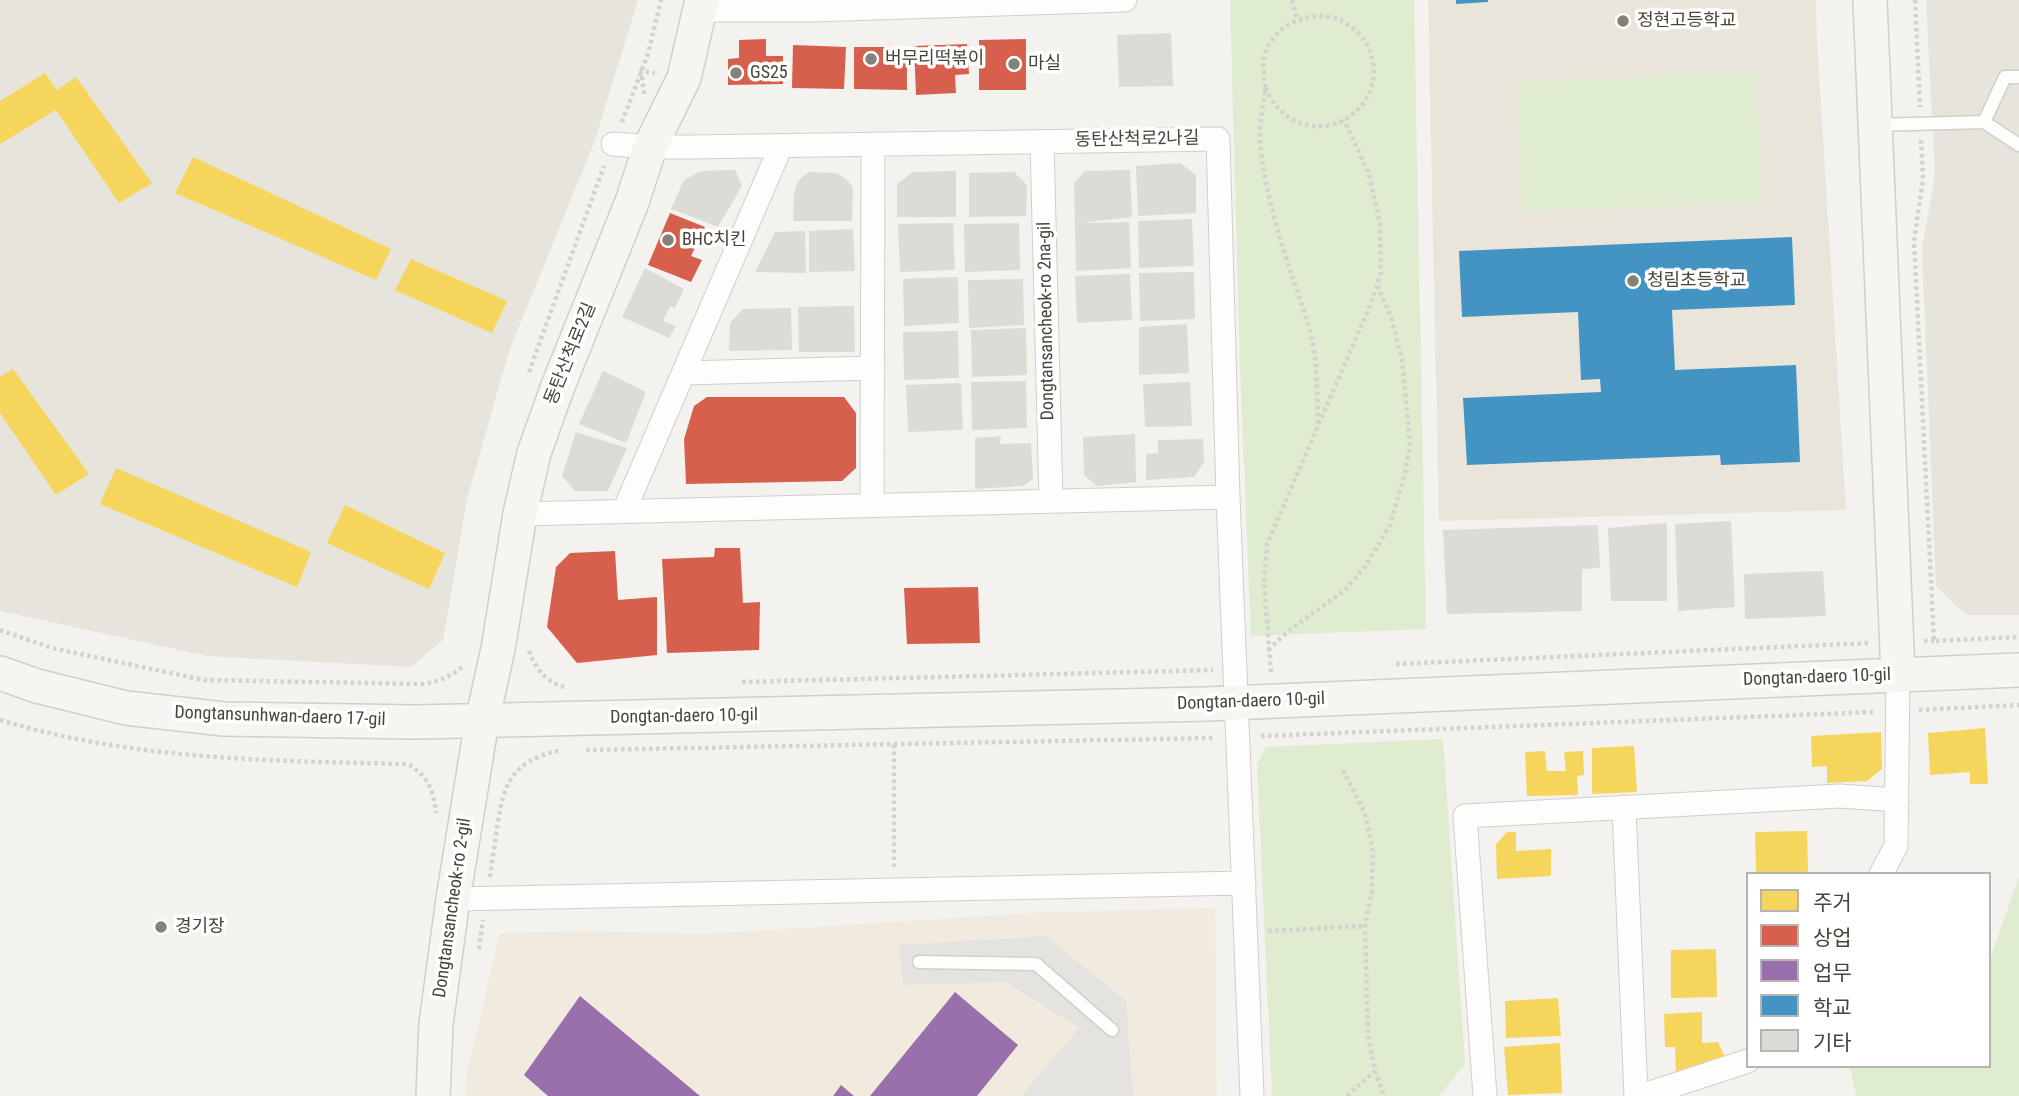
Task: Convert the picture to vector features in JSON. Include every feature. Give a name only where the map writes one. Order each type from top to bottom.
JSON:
[{"type":"street","points":[[701,5],[1125,0]]},
{"type":"street","points":[[1870,0],[1898,675],[1896,846],[1882,872]]},
{"type":"street","name":"동탄산척로2길","points":[[482,720],[498,649],[520,514],[534,453],[632,202],[650,147],[684,78],[701,5]]},
{"type":"street","name":"동탄산척로2나길","points":[[613,144],[650,147],[781,146],[1218,139],[1228,497],[1252,1096]]},
{"type":"street","name":"Dongtansancheok-ro 2na-gil","points":[[1042,142],[1051,501]]},
{"type":"street","points":[[873,144],[873,505]]},
{"type":"street","points":[[624,511],[781,146]]},
{"type":"street","points":[[684,373],[873,368]]},
{"type":"street","points":[[520,514],[1228,497]]},
{"type":"street","name":"Dongtan-daero 10-gil","points":[[482,720],[1237,702],[2019,670]]},
{"type":"street","name":"Dongtansunhwan-daero 17-gil","points":[[0,673],[37,686],[126,708],[225,719],[416,722],[482,720]]},
{"type":"street","name":"Dongtansancheok-ro 2-gil","points":[[433,1096],[436,1024],[482,720]]},
{"type":"street","points":[[1485,1096],[1465,816],[1840,796],[1897,800]]},
{"type":"street","points":[[1624,807],[1639,1096],[1746,1062]]},
{"type":"street","points":[[453,899],[1244,883]]},
{"type":"lane","points":[[1984,122],[2005,77],[2019,77]]},
{"type":"lane","points":[[1875,125],[1984,122],[2019,145]]},
{"type":"lane","points":[[919,962],[1036,964],[1112,1030]]},
{"type":"path","points":[[613,144],[648,54],[662,0]]},
{"type":"path","points":[[1292,0],[1297,20]]},
{"type":"path","points":[[1915,0],[1923,179],[1914,241],[1934,641],[2019,637]]},
{"type":"path","points":[[1314,16],[1331,17],[1346,23],[1359,34],[1369,48],[1373,81],[1368,97],[1358,111],[1329,126],[1312,127],[1283,114],[1272,103],[1265,88],[1262,72],[1268,47],[1283,28],[1297,20],[1314,16]]},
{"type":"path","points":[[1265,88],[1260,120],[1261,142],[1277,224],[1311,332],[1318,425]]},
{"type":"path","points":[[1270,669],[1264,583],[1267,544],[1369,308],[1381,273],[1380,224],[1369,174],[1344,120]]},
{"type":"path","points":[[1268,650],[1291,629],[1345,590],[1364,567],[1391,525],[1410,445],[1402,359],[1391,317],[1377,285]]},
{"type":"path","points":[[0,630],[52,648],[204,680],[424,684]]},
{"type":"path","points":[[1396,664],[1870,643]]},
{"type":"path","points":[[527,648],[548,680],[561,687],[575,687]]},
{"type":"path","points":[[741,682],[1205,671]]},
{"type":"path","points":[[1272,736],[2019,705]]},
{"type":"path","points":[[0,720],[138,750],[197,757],[408,764],[426,779],[433,793]]},
{"type":"path","points":[[582,750],[1208,738]]},
{"type":"path","points":[[894,744],[894,890]]},
{"type":"path","points":[[477,961],[503,794],[520,768],[555,751],[568,751]]},
{"type":"path","points":[[1343,770],[1364,811],[1373,850],[1372,891],[1365,926],[1368,1035],[1375,1071],[1384,1096]]},
{"type":"path","points":[[1258,932],[1365,926]]},
{"type":"path","points":[[1347,1096],[1375,1071]]},
{"type":"shaded area","points":[[0,0],[638,0],[594,143],[509,351],[467,499],[443,640],[411,667],[207,656],[0,611]]},
{"type":"shaded area","name":"청림초등학교","points":[[1428,0],[1816,0],[1846,510],[1439,521]]},
{"type":"shaded area","points":[[1926,0],[2019,0],[2019,615],[1966,615],[1936,586],[1922,249],[1935,175]]},
{"type":"shaded area","points":[[1215,908],[1217,1096],[466,1096],[467,1072],[500,933],[587,931],[705,934],[1049,912]]},
{"type":"shaded area","points":[[1046,936],[1126,1001],[1133,1096],[1021,1096],[1079,1028],[1006,982],[903,985],[899,945]]},
{"type":"green space","points":[[1230,0],[1414,0],[1426,629],[1251,636]]},
{"type":"green space","points":[[1757,72],[1762,202],[1523,212],[1517,82]]},
{"type":"green space","points":[[1443,739],[1465,1064],[1439,1096],[1272,1096],[1257,764],[1266,747]]},
{"type":"green space","points":[[2019,876],[2019,1096],[1856,1096],[1850,1068],[1991,1068],[1991,956]]},
{"type":"building: 주거","points":[[45,73],[57,90],[76,77],[152,183],[119,203],[56,110],[0,144],[0,101]]},
{"type":"building: 주거","points":[[193,157],[391,249],[376,280],[175,193]]},
{"type":"building: 주거","points":[[411,259],[507,301],[492,333],[395,290]]},
{"type":"building: 주거","points":[[13,369],[89,474],[56,495],[0,413],[0,377]]},
{"type":"building: 주거","points":[[116,468],[311,552],[297,587],[100,504]]},
{"type":"building: 주거","points":[[345,505],[445,553],[429,589],[327,543]]},
{"type":"building: 주거","points":[[1985,728],[1988,784],[1970,784],[1970,772],[1930,775],[1928,733]]},
{"type":"building: 주거","points":[[1881,732],[1882,769],[1867,781],[1827,783],[1827,766],[1812,767],[1811,736]]},
{"type":"building: 주거","points":[[1634,746],[1637,792],[1592,794],[1592,748]]},
{"type":"building: 주거","points":[[1545,751],[1547,771],[1566,771],[1564,752],[1583,751],[1584,775],[1577,776],[1578,795],[1527,796],[1525,752]]},
{"type":"building: 주거","points":[[1807,831],[1808,872],[1756,872],[1755,832]]},
{"type":"building: 주거","points":[[1507,832],[1516,832],[1516,851],[1551,849],[1551,876],[1497,879],[1496,844]]},
{"type":"building: 주거","points":[[1716,949],[1717,997],[1671,998],[1671,950]]},
{"type":"building: 주거","points":[[1558,998],[1561,1036],[1506,1038],[1505,1001]]},
{"type":"building: 주거","points":[[1702,1012],[1702,1043],[1718,1042],[1726,1059],[1676,1074],[1675,1047],[1665,1047],[1664,1014]]},
{"type":"building: 주거","points":[[1560,1043],[1562,1093],[1508,1095],[1504,1047]]},
{"type":"building: 상업","points":[[766,39],[766,56],[783,56],[783,84],[728,85],[728,59],[739,58],[739,40]]},
{"type":"building: 상업","points":[[1026,39],[1026,90],[979,90],[979,40]]},
{"type":"building: 상업","points":[[967,44],[969,74],[955,75],[956,93],[916,95],[914,46]]},
{"type":"building: 상업","points":[[793,45],[846,47],[844,89],[792,88]]},
{"type":"building: 상업","points":[[854,47],[907,47],[907,90],[854,89]]},
{"type":"building: 상업","points":[[670,213],[705,227],[691,256],[702,260],[691,282],[648,265]]},
{"type":"building: 상업","points":[[707,397],[844,397],[856,413],[856,468],[842,481],[686,484],[684,439],[694,406]]},
{"type":"building: 상업","points":[[715,548],[740,548],[743,603],[760,602],[759,650],[667,653],[662,559],[714,557]]},
{"type":"building: 상업","points":[[615,551],[618,600],[657,597],[657,655],[577,663],[547,627],[556,567],[570,553]]},
{"type":"building: 상업","points":[[978,587],[980,643],[907,644],[904,588]]},
{"type":"building: 업무","points":[[955,992],[1018,1045],[977,1096],[870,1096]]},
{"type":"building: 업무","points":[[580,996],[700,1096],[548,1096],[524,1075]]},
{"type":"building: 업무","points":[[841,1085],[854,1096],[833,1096]]},
{"type":"building: 학교","points":[[1456,0],[1488,0],[1488,2],[1456,4]]},
{"type":"building: 학교","points":[[1792,237],[1795,305],[1672,310],[1675,370],[1796,365],[1800,462],[1721,465],[1720,455],[1467,465],[1463,398],[1601,392],[1600,379],[1581,380],[1578,312],[1462,317],[1459,251]]},
{"type":"building: 기타","points":[[1171,33],[1173,86],[1119,87],[1117,35]]},
{"type":"building: 기타","points":[[1180,163],[1196,175],[1196,213],[1138,216],[1136,166]]},
{"type":"building: 기타","points":[[735,170],[742,186],[718,227],[671,209],[684,180],[701,171]]},
{"type":"building: 기타","points":[[1130,170],[1132,217],[1081,223],[1129,222],[1131,268],[1076,271],[1074,183],[1085,171]]},
{"type":"building: 기타","points":[[956,171],[956,217],[897,217],[897,184],[913,172]]},
{"type":"building: 기타","points":[[810,172],[837,173],[847,180],[853,188],[852,221],[793,221],[797,183]]},
{"type":"building: 기타","points":[[1014,172],[1027,185],[1026,216],[969,217],[969,173]]},
{"type":"building: 기타","points":[[1192,219],[1194,266],[1139,268],[1138,221]]},
{"type":"building: 기타","points":[[953,223],[955,270],[900,272],[898,224]]},
{"type":"building: 기타","points":[[1019,223],[1020,270],[965,272],[964,224]]},
{"type":"building: 기타","points":[[853,229],[855,271],[809,272],[809,231]]},
{"type":"building: 기타","points":[[805,231],[806,273],[755,272],[775,232]]},
{"type":"building: 기타","points":[[645,268],[684,289],[675,308],[670,306],[663,321],[676,326],[669,338],[622,317]]},
{"type":"building: 기타","points":[[1194,272],[1195,319],[1140,321],[1139,273]]},
{"type":"building: 기타","points":[[1130,274],[1132,320],[1077,323],[1075,276]]},
{"type":"building: 기타","points":[[958,277],[959,323],[904,326],[903,279]]},
{"type":"building: 기타","points":[[1023,279],[1024,325],[969,328],[968,280]]},
{"type":"building: 기타","points":[[854,306],[855,352],[799,352],[798,307]]},
{"type":"building: 기타","points":[[791,308],[792,350],[729,351],[730,323],[743,309]]},
{"type":"building: 기타","points":[[1187,324],[1189,373],[1139,375],[1139,327]]},
{"type":"building: 기타","points":[[1026,328],[1027,375],[972,377],[971,330]]},
{"type":"building: 기타","points":[[958,331],[959,378],[904,380],[903,332]]},
{"type":"building: 기타","points":[[603,371],[646,392],[626,443],[579,424]]},
{"type":"building: 기타","points":[[1026,381],[1027,428],[972,430],[971,382]]},
{"type":"building: 기타","points":[[1190,382],[1192,426],[1145,427],[1143,384]]},
{"type":"building: 기타","points":[[961,383],[963,430],[908,432],[906,385]]},
{"type":"building: 기타","points":[[576,432],[627,448],[608,491],[575,491],[562,476]]},
{"type":"building: 기타","points":[[1135,434],[1136,482],[1097,486],[1084,475],[1083,437]]},
{"type":"building: 기타","points":[[1001,436],[1000,444],[1031,443],[1033,479],[1023,486],[975,489],[975,438]]},
{"type":"building: 기타","points":[[1203,439],[1204,462],[1194,477],[1146,480],[1146,454],[1158,453],[1158,440]]},
{"type":"building: 기타","points":[[1731,521],[1735,607],[1678,611],[1675,524]]},
{"type":"building: 기타","points":[[1667,523],[1667,601],[1611,601],[1608,528]]},
{"type":"building: 기타","points":[[1598,525],[1600,568],[1582,569],[1582,611],[1447,614],[1443,530]]},
{"type":"building: 기타","points":[[1823,571],[1826,616],[1745,619],[1744,574]]},
{"type":"place","name":"정현고등학교","points":[[1623,21]]},
{"type":"place","name":"버무리떡볶이","points":[[871,59]]},
{"type":"place","name":"마실","points":[[1014,64]]},
{"type":"place","name":"GS25","points":[[736,73]]},
{"type":"place","name":"BHC치킨","points":[[668,240]]},
{"type":"place","name":"청림초등학교","points":[[1633,281]]},
{"type":"place","name":"경기장","points":[[161,927]]}]
